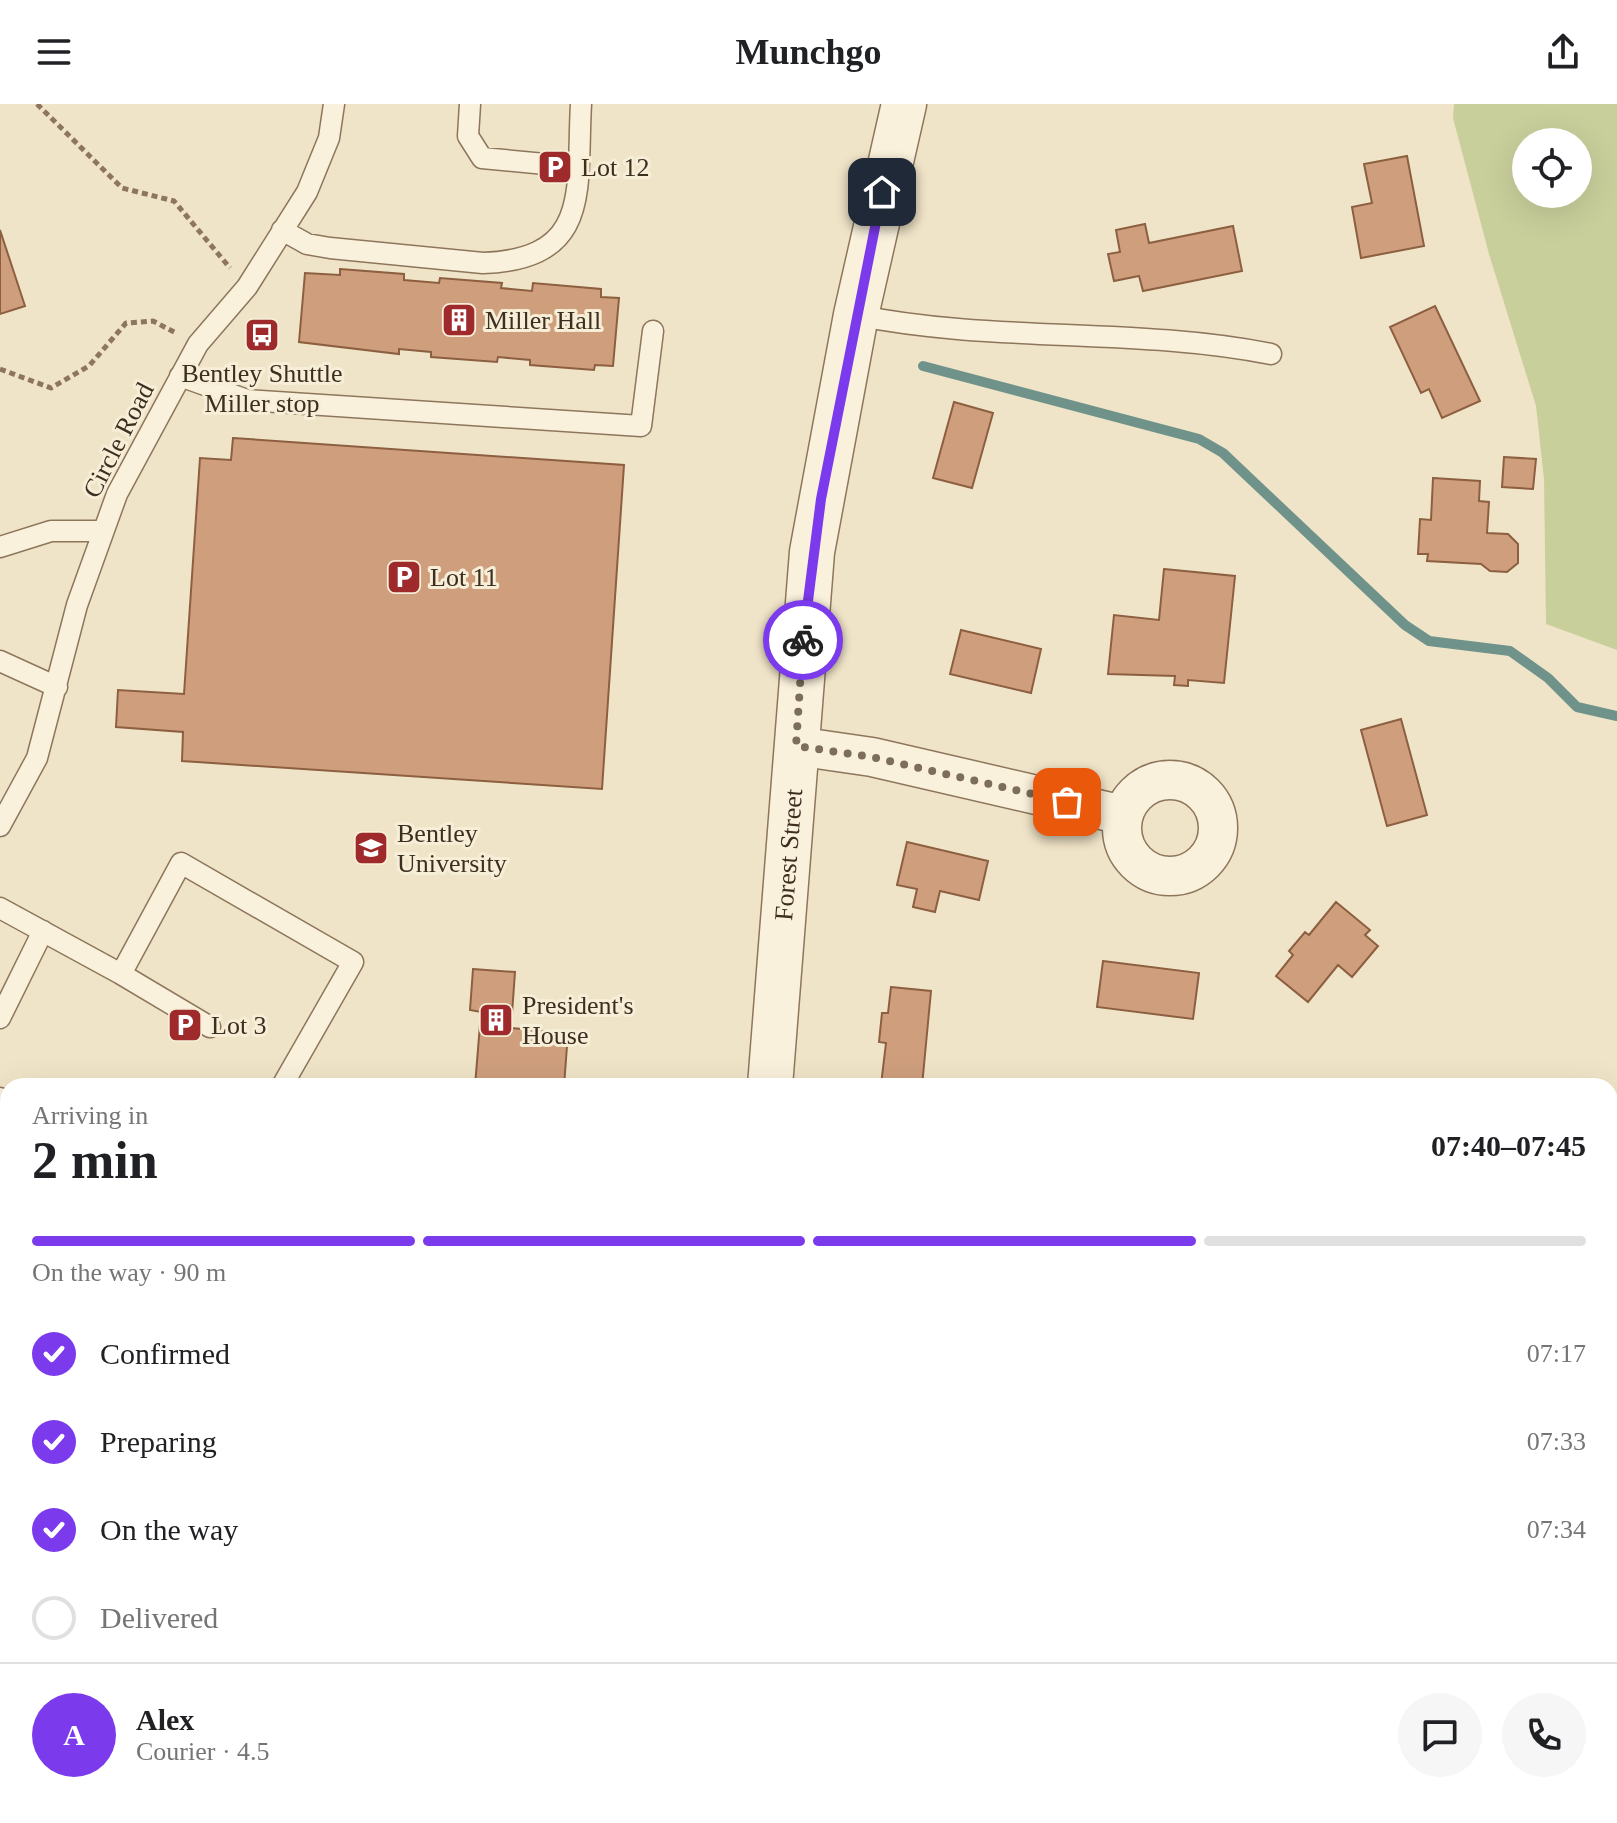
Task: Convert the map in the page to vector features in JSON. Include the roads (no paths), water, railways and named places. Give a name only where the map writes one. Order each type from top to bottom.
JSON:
[{"type":"street","name":"Forest Street","points":[[771,1078],[812,552],[856,315],[904,104]]},
{"type":"street","points":[[796,746],[872,757],[1123,815]]},
{"type":"lane","name":"Circle Road","points":[[0,826],[37,758],[77,605],[103,531],[140,448],[198,344],[247,287],[307,192],[329,138],[334,104]]},
{"type":"lane","points":[[470,104],[468,136],[482,158],[577,167]]},
{"type":"lane","points":[[282,230],[307,244],[330,248],[483,263],[507,262],[555,243],[570,223],[581,104]]},
{"type":"lane","points":[[856,315],[927,329],[1182,341],[1271,354]]},
{"type":"lane","points":[[180,376],[247,400],[641,426],[653,331]]},
{"type":"lane","points":[[0,547],[51,531],[103,531]]},
{"type":"lane","points":[[0,661],[57,687]]},
{"type":"lane","points":[[121,974],[181,863],[353,962],[287,1078]]},
{"type":"lane","points":[[0,908],[210,1027]]},
{"type":"lane","points":[[0,1018],[43,931]]},
{"type":"waterway","points":[[923,366],[1199,439],[1223,453],[1405,625],[1429,641],[1510,651],[1548,678],[1577,707],[1617,716]]},
{"type":"place","name":"Lot 12","points":[[555,167]]},
{"type":"place","name":"Miller Hall","points":[[459,320]]},
{"type":"place","name":"Bentley Shuttle Miller stop","points":[[262,335]]},
{"type":"place","name":"Lot 11","points":[[404,577]]},
{"type":"place","name":"Bentley University","points":[[371,848]]},
{"type":"place","name":"President's House","points":[[496,1020]]},
{"type":"place","name":"Lot 3","points":[[185,1025]]}]
